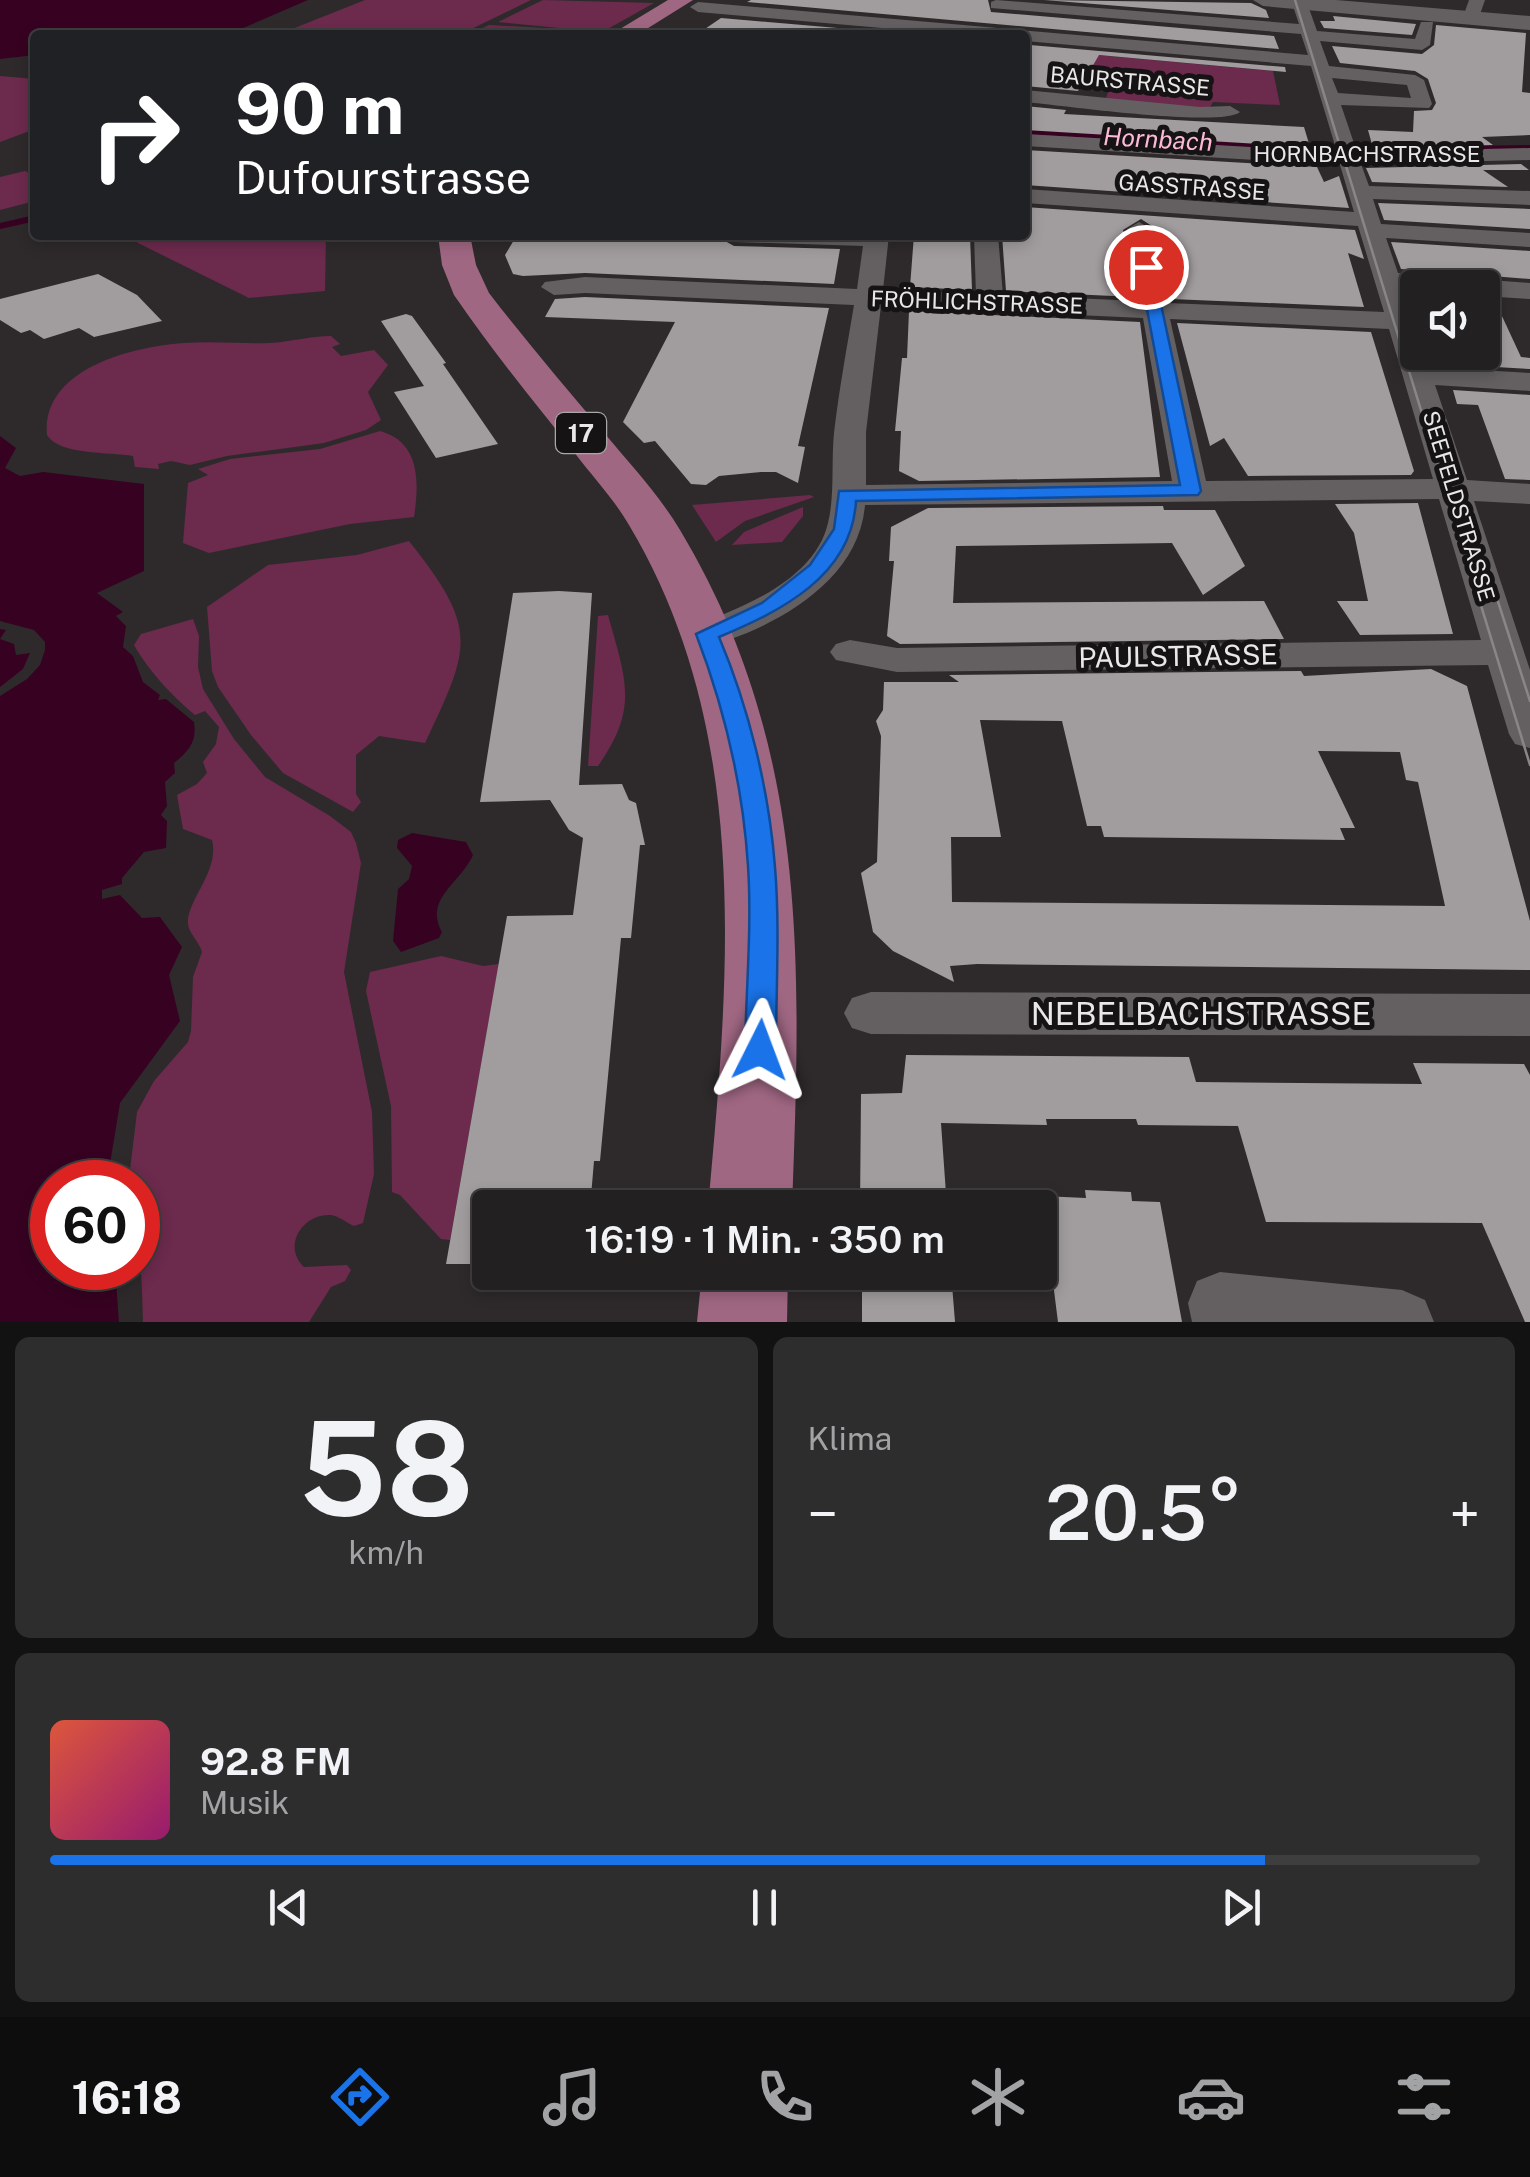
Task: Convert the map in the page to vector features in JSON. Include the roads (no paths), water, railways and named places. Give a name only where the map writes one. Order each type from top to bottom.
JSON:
[{"type":"main road","points":[[1263,0],[1429,19],[1474,9],[1530,23]]},
{"type":"main road","points":[[632,30],[691,4]]},
{"type":"main road","name":"17","points":[[455,240],[458,265],[472,294],[652,524],[692,595],[726,682],[750,788],[762,866],[763,1018],[751,1190]]},
{"type":"main road","points":[[742,1322],[744,1290]]},
{"type":"street","points":[[828,18],[852,0]]},
{"type":"street","name":"SEEFELDSTRASSE","points":[[1294,1],[1309,33],[1400,320]]},
{"type":"street","points":[[975,30],[998,3],[1422,45],[1429,19]]},
{"type":"street","points":[[691,4],[943,30]]},
{"type":"street","points":[[1030,37],[1318,66],[1415,80],[1422,104],[1328,98]]},
{"type":"street","name":"BAURSTRASSE","points":[[1030,96],[1200,113],[1230,112]]},
{"type":"street","name":"HORNBACHSTRASSE","points":[[1030,140],[1347,158],[1530,154]]},
{"type":"street","name":"GASSTRASSE","points":[[1030,176],[1363,210]]},
{"type":"street","points":[[1030,196],[1363,210],[1530,198]]},
{"type":"street","points":[[1363,210],[1530,240]]},
{"type":"street","points":[[1139,229],[1191,491]]},
{"type":"street","points":[[707,634],[770,608],[818,569],[844,529],[850,431],[876,240]]},
{"type":"street","points":[[986,240],[990,303]]},
{"type":"street","points":[[1387,280],[1400,281]]},
{"type":"street","name":"FRÖHLICHSTRASSE","points":[[554,287],[585,284],[1400,320]]},
{"type":"street","points":[[1500,290],[1530,292]]},
{"type":"street","name":"SEEFELDSTRASSE","points":[[1416,370],[1530,734]]},
{"type":"street","points":[[1418,375],[1530,382]]},
{"type":"street","points":[[846,495],[1455,490],[1530,494]]},
{"type":"street","name":"PAULSTRASSE","points":[[850,652],[896,660],[1468,651],[1506,655]]},
{"type":"street","name":"NEBELBACHSTRASSE","points":[[871,1013],[1530,1016]]},
{"type":"street","points":[[1224,1322],[1220,1302],[1402,1322]]},
{"type":"waterway","name":"Hornbach","points":[[1030,131],[1291,147]]},
{"type":"waterway","name":"Hornbach","points":[[1401,150],[1530,148]]},
{"type":"waterway","name":"Hornbach","points":[[0,226],[30,219]]},
{"type":"tram line","points":[[1295,0],[1530,765]]},
{"type":"tram line","points":[[1475,530],[1530,701]]}]
